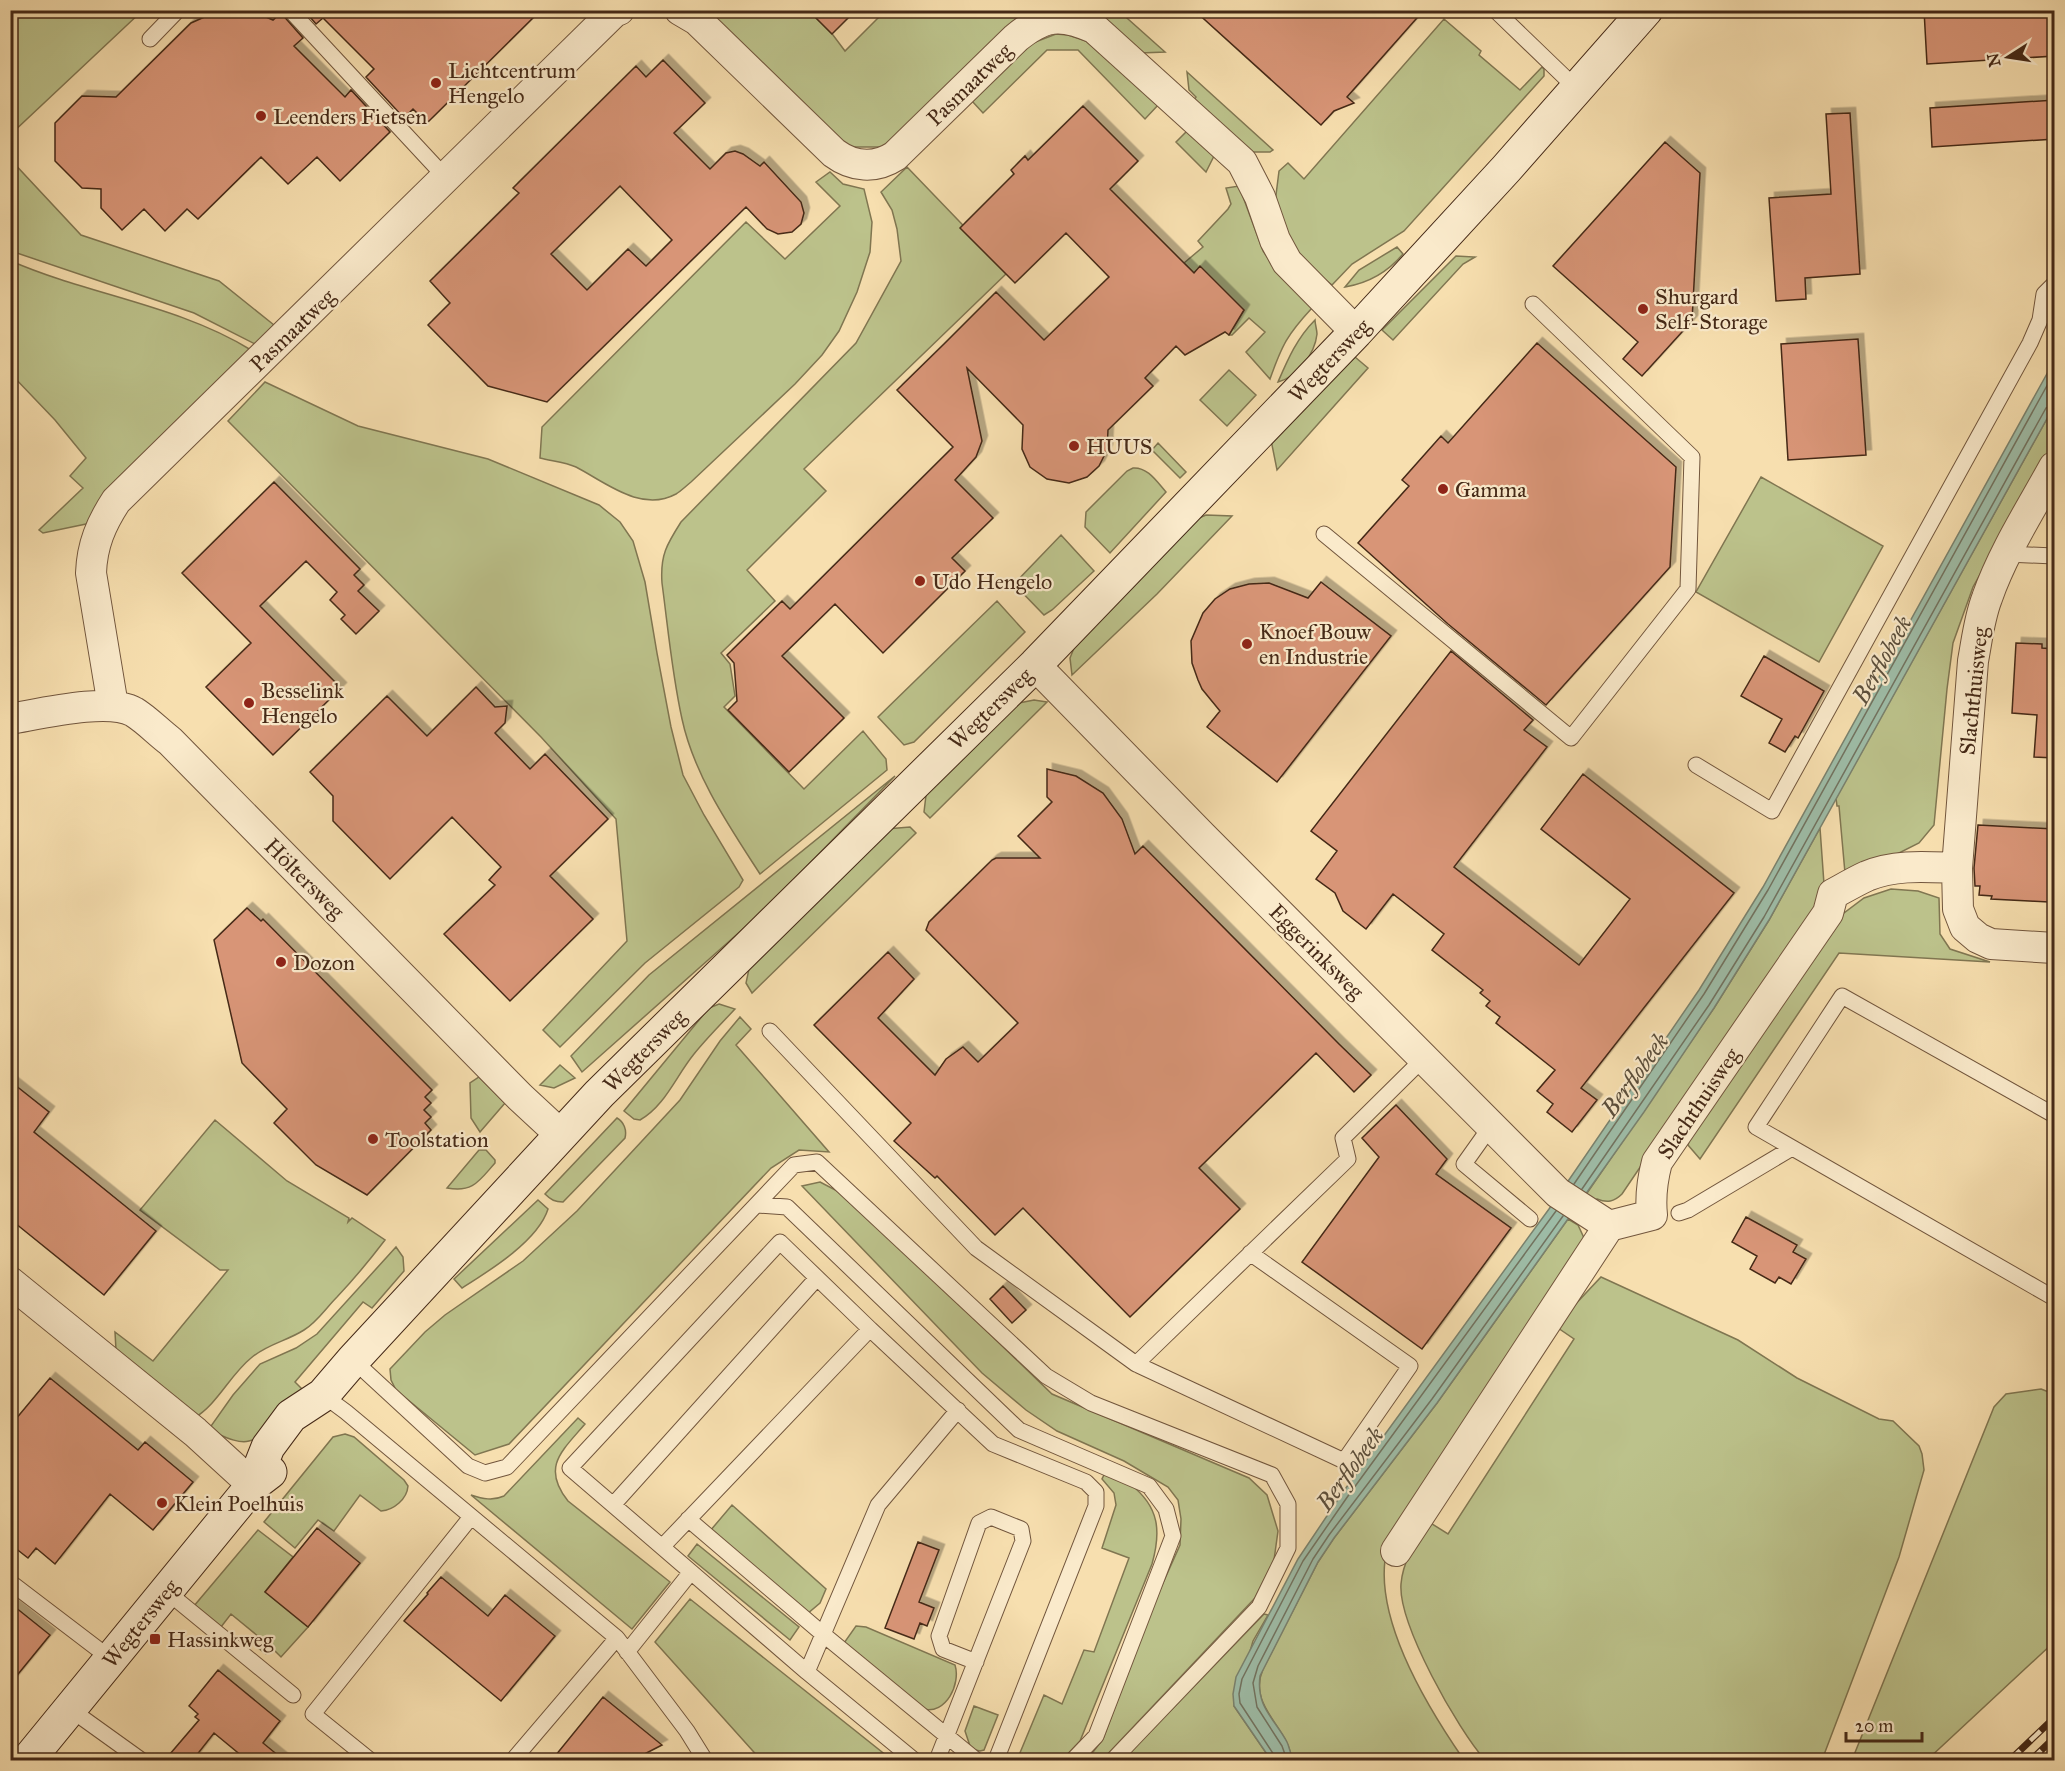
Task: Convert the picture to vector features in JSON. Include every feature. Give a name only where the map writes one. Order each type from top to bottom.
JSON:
[{"type":"street","name":"Pasmaatweg","points":[[113,706],[91,573],[92,552],[102,523],[116,501],[447,179],[614,12],[620,10]]},
{"type":"street","name":"Pasmaatweg","points":[[680,10],[697,20],[834,153],[853,163],[867,166],[884,163],[895,156],[1031,26],[1061,14],[1094,28],[1242,162],[1260,197],[1275,240],[1287,262],[1356,332]]},
{"type":"street","name":"Wegtersweg","points":[[28,1761],[111,1659],[176,1599],[253,1485],[281,1464],[308,1428],[322,1395],[353,1360],[561,1135],[702,992],[1035,665],[1356,332],[1646,10]]},
{"type":"street","name":"Slachthuisweg","points":[[2055,467],[1996,572],[1978,629],[1973,661],[1957,868],[1958,909],[1965,927],[1978,939],[1990,944],[2055,948]]},
{"type":"street","name":"Eggerinksweg","points":[[1035,665],[1210,845],[1558,1193],[1609,1226]]},
{"type":"street","name":"Höltersweg","points":[[10,719],[83,707],[113,706],[132,711],[170,741],[520,1097],[561,1135]]},
{"type":"street","name":"Slachthuisweg","points":[[1609,1226],[1652,1215],[1650,1199],[1657,1162],[1828,914],[1833,894],[1868,876],[1892,869],[1957,868]]},
{"type":"street","points":[[1396,1551],[1609,1226]]},
{"type":"street","points":[[10,1282],[195,1432],[253,1485]]},
{"type":"lane","points":[[150,39],[178,10]]},
{"type":"lane","points":[[290,10],[447,179]]},
{"type":"lane","points":[[1495,10],[1577,89]]},
{"type":"lane","points":[[1696,765],[1772,812],[2030,343],[2040,320],[2044,294],[2055,284]]},
{"type":"lane","points":[[1324,534],[1571,738],[1688,589],[1692,457],[1533,304]]},
{"type":"lane","points":[[2007,554],[2055,556]]},
{"type":"lane","points":[[2055,1115],[1842,996],[1756,1127],[2055,1298]]},
{"type":"lane","points":[[770,1031],[976,1248],[1136,1364],[1344,1461],[1410,1366],[1250,1253]]},
{"type":"lane","points":[[1136,1364],[1348,1159],[1343,1138],[1424,1058]]},
{"type":"lane","points":[[1491,1126],[1464,1164],[1530,1220]]},
{"type":"lane","points":[[1679,1213],[1688,1210],[1792,1148]]},
{"type":"lane","points":[[353,1360],[468,1466],[485,1473],[507,1467],[794,1165],[817,1162],[1046,1377],[1091,1403],[1272,1475],[1288,1504],[1288,1548],[1259,1607],[1113,1761]]},
{"type":"lane","points":[[757,1205],[787,1207],[1019,1430],[1149,1486],[1166,1509],[1173,1536],[1096,1736],[1073,1761]]},
{"type":"lane","points":[[914,1761],[570,1468],[780,1242],[993,1444],[1086,1482],[1096,1492],[1096,1506],[996,1761]]},
{"type":"lane","points":[[612,1505],[817,1278]]},
{"type":"lane","points":[[662,1547],[870,1329]]},
{"type":"lane","points":[[322,1395],[346,1412],[617,1638],[687,1731],[705,1761]]},
{"type":"lane","points":[[807,1672],[878,1505],[958,1410]]},
{"type":"lane","points":[[370,1761],[314,1714],[471,1516]]},
{"type":"lane","points":[[937,1761],[946,1736],[976,1662],[1023,1541],[1020,1528],[991,1516],[980,1523],[939,1636],[943,1649],[976,1662]]},
{"type":"lane","points":[[688,1519],[976,1761]]},
{"type":"lane","points":[[627,1652],[692,1572]]},
{"type":"lane","points":[[10,1582],[111,1659]]},
{"type":"lane","name":"Wegtersweg","points":[[176,1599],[293,1695]]},
{"type":"lane","points":[[513,1761],[617,1638]]},
{"type":"lane","points":[[70,1709],[141,1761]]},
{"type":"green space","points":[[11,10],[142,10],[142,11],[11,134]]},
{"type":"green space","points":[[1094,10],[1119,11],[1165,52],[1140,53]]},
{"type":"green space","points":[[707,11],[809,11],[845,51],[885,11],[1024,11],[907,128],[882,147],[852,147],[834,139]]},
{"type":"green space","points":[[1444,19],[1481,51],[1479,55],[1520,90],[1542,67],[1544,76],[1404,231],[1352,264],[1332,285],[1313,270],[1291,246],[1275,203],[1279,171],[1288,163],[1304,179]]},
{"type":"green space","points":[[1056,34],[1086,41],[1159,104],[1145,119],[1078,50],[1047,50],[983,113],[972,101],[1030,44]]},
{"type":"green space","points":[[1187,72],[1273,150],[1248,152],[1193,101],[1196,97],[1189,90]]},
{"type":"green space","points":[[1188,130],[1215,154],[1206,172],[1176,142]]},
{"type":"green space","points":[[10,159],[81,235],[219,281],[274,325],[257,345],[194,313],[11,251]]},
{"type":"green space","points":[[907,167],[1008,272],[804,469],[826,491],[747,570],[775,601],[721,653],[730,664],[735,696],[724,707],[804,789],[863,731],[886,759],[887,770],[760,874],[714,800],[688,740],[682,719],[671,651],[662,583],[663,557],[681,522],[856,343],[901,261],[892,210],[881,192]]},
{"type":"green space","points":[[830,172],[843,184],[864,189],[872,222],[870,252],[857,292],[839,331],[822,355],[795,384],[691,482],[676,494],[663,499],[637,498],[611,487],[576,467],[540,458],[542,427],[746,222],[785,259],[840,206],[816,182]]},
{"type":"green space","points":[[1239,186],[1263,251],[1279,274],[1312,308],[1286,341],[1270,379],[1246,352],[1265,332],[1249,318],[1232,335],[1229,335],[1244,310],[1200,267],[1194,273],[1184,263],[1203,247],[1198,241],[1231,204],[1226,188]]},
{"type":"green space","points":[[1397,247],[1403,254],[1391,267],[1370,280],[1345,287],[1359,270]]},
{"type":"green space","points":[[1456,256],[1475,257],[1463,264],[1393,340],[1382,330]]},
{"type":"green space","points":[[11,261],[71,283],[194,322],[251,350],[86,524],[43,533],[39,530],[83,488],[70,476],[86,458],[55,420],[11,374]]},
{"type":"green space","points":[[1315,320],[1316,342],[1309,357],[1292,375],[1278,382],[1298,341]]},
{"type":"green space","points":[[1355,357],[1368,368],[1277,470],[1271,440]]},
{"type":"green space","points":[[1229,370],[1256,395],[1227,426],[1200,400]]},
{"type":"green space","points":[[265,382],[358,426],[488,459],[599,505],[620,522],[633,541],[645,582],[671,727],[683,775],[743,880],[739,887],[645,963],[560,1047],[543,1030],[627,941],[616,819],[541,737],[228,421]]},
{"type":"green space","points":[[2054,406],[2054,443],[1973,587],[1953,643],[1934,825],[1919,843],[1897,854],[1845,873],[1839,806],[1837,806],[1836,798]]},
{"type":"green space","points":[[1158,443],[1186,472],[1180,478],[1152,450]]},
{"type":"green space","points":[[1133,468],[1148,473],[1166,492],[1110,553],[1085,527],[1086,512],[1127,471]]},
{"type":"green space","points":[[1761,477],[1883,546],[1819,662],[1696,592]]},
{"type":"green space","points":[[1206,515],[1232,516],[1157,594],[1072,675],[1070,658],[1074,648],[1199,518]]},
{"type":"green space","points":[[1061,535],[1094,571],[1044,615],[1014,584]]},
{"type":"green space","points":[[997,601],[1025,632],[914,742],[904,745],[878,717]]},
{"type":"green space","points":[[1034,700],[1047,702],[930,818],[924,812],[927,787],[1019,703]]},
{"type":"green space","points":[[895,776],[761,913],[582,1072],[571,1056],[649,975]]},
{"type":"green space","points":[[910,827],[916,833],[752,993],[746,983],[750,964],[886,829]]},
{"type":"green space","points":[[1820,828],[1824,884],[1822,898],[1622,1194],[1610,1201],[1597,1199],[1595,1203],[1585,1196],[1714,1008],[1769,920]]},
{"type":"green space","points":[[1891,889],[1918,891],[1939,898],[1940,934],[1950,949],[1990,962],[1839,953],[1700,1159],[1688,1145],[1692,1132],[1836,919],[1864,898]]},
{"type":"green space","points":[[719,1004],[735,1009],[694,1054],[656,1107],[640,1120],[634,1119],[624,1111],[709,1008]]},
{"type":"green space","points":[[740,1017],[751,1029],[736,1045],[829,1152],[799,1150],[771,1168],[509,1444],[475,1455],[396,1390],[391,1380],[390,1369],[425,1332],[445,1315],[523,1261],[577,1211],[680,1100],[720,1041]]},
{"type":"green space","points":[[560,1065],[575,1078],[554,1088],[540,1085]]},
{"type":"green space","points":[[479,1077],[505,1103],[480,1132],[471,1118],[470,1083]]},
{"type":"green space","points":[[617,1118],[626,1132],[625,1138],[563,1202],[555,1201],[547,1196],[545,1194]]},
{"type":"green space","points":[[215,1120],[287,1181],[349,1218],[348,1222],[352,1218],[385,1240],[313,1323],[251,1358],[210,1406],[194,1418],[116,1350],[115,1332],[153,1361],[228,1270],[220,1270],[140,1210]]},
{"type":"green space","points":[[479,1150],[486,1150],[495,1163],[475,1184],[463,1189],[447,1188]]},
{"type":"green space","points":[[820,1182],[847,1196],[1052,1394],[1249,1478],[1267,1495],[1278,1531],[1274,1560],[1255,1598],[1102,1760],[1087,1760],[1103,1739],[1154,1603],[1180,1545],[1181,1519],[1178,1500],[1168,1487],[1124,1461],[1057,1431],[1026,1410],[982,1373],[802,1186]]},
{"type":"green space","points":[[538,1200],[548,1209],[543,1221],[524,1244],[462,1288],[454,1279]]},
{"type":"green space","points":[[1568,1219],[1578,1225],[1584,1238],[1385,1560],[1385,1585],[1389,1611],[1397,1638],[1421,1691],[1464,1760],[1294,1760],[1262,1699],[1260,1680],[1263,1669],[1318,1562],[1334,1538],[1437,1403]]},
{"type":"green space","points":[[396,1247],[403,1257],[404,1271],[372,1308],[363,1302],[295,1382],[303,1390],[270,1427],[256,1438],[245,1442],[213,1432],[211,1426],[233,1395],[260,1364],[296,1348],[317,1334]]},
{"type":"green space","points":[[1601,1277],[1738,1340],[1797,1378],[1879,1419],[1893,1421],[1919,1446],[1924,1470],[1899,1557],[1822,1760],[1485,1760],[1446,1702],[1419,1649],[1409,1624],[1401,1584],[1404,1567],[1411,1552],[1429,1522],[1448,1534],[1574,1339],[1555,1326]]},
{"type":"green space","points":[[2041,1389],[2054,1394],[2054,1642],[1927,1760],[1852,1760],[1994,1407],[2006,1394]]},
{"type":"green space","points":[[578,1418],[585,1424],[562,1451],[555,1469],[560,1489],[568,1501],[670,1582],[632,1629],[471,1495],[488,1499],[504,1496]]},
{"type":"green space","points":[[345,1434],[354,1437],[404,1480],[408,1486],[407,1491],[395,1506],[381,1511],[360,1495],[334,1531],[318,1520],[295,1548],[264,1522],[333,1437]]},
{"type":"green space","points":[[1105,1473],[1130,1484],[1153,1511],[1157,1541],[1152,1564],[1080,1741],[1062,1760],[1017,1760],[1044,1695],[1062,1704],[1084,1650],[1094,1652],[1129,1558],[1102,1548],[1116,1505],[1114,1493],[1102,1479]]},
{"type":"green space","points":[[732,1505],[826,1589],[820,1603],[807,1614],[710,1531]]},
{"type":"green space","points":[[258,1530],[293,1557],[265,1592],[308,1627],[281,1657],[272,1648],[266,1654],[253,1644],[259,1637],[231,1614],[221,1627],[194,1606]]},
{"type":"green space","points":[[697,1544],[799,1627],[790,1640],[688,1556]]},
{"type":"green space","points":[[690,1599],[892,1760],[761,1760],[655,1642]]},
{"type":"green space","points":[[1264,1614],[1268,1615],[1253,1641],[1234,1706],[1271,1760],[1123,1760]]},
{"type":"green space","points":[[856,1626],[866,1627],[955,1665],[954,1689],[945,1703],[931,1710],[923,1709],[844,1643]]},
{"type":"green space","points":[[974,1706],[998,1715],[984,1750],[980,1751],[971,1749],[965,1731]]},
{"type":"water","points":[[2054,361],[2054,406],[1769,920],[1714,1008],[1644,1112],[1437,1403],[1318,1562],[1260,1676],[1259,1687],[1263,1704],[1287,1742],[1294,1760],[1271,1760],[1234,1706],[1233,1694],[1236,1677],[1298,1559],[1343,1492],[1549,1209],[1699,990],[1763,887]]},
{"type":"building","points":[[220,10],[250,10],[273,20],[281,13],[303,38],[294,46],[345,97],[351,90],[390,132],[340,181],[317,157],[288,184],[261,157],[198,219],[187,209],[165,231],[144,209],[122,230],[101,208],[101,189],[82,188],[55,161],[55,123],[82,96],[116,97],[191,23]]},
{"type":"building","points":[[304,10],[541,10],[427,123],[413,109],[404,118],[366,77],[374,69],[323,18],[316,24]]},
{"type":"building","points":[[808,10],[856,10],[832,34]]},
{"type":"building","points":[[1194,10],[1424,10],[1347,97],[1354,103],[1334,111],[1321,125]]},
{"type":"building","points":[[1924,10],[2055,10],[2055,56],[1927,64]]},
{"type":"building","points":[[663,60],[705,103],[674,133],[710,169],[726,153],[735,151],[760,166],[764,162],[801,202],[804,213],[801,224],[792,232],[778,234],[767,229],[746,207],[547,402],[488,386],[428,325],[450,303],[430,281],[519,193],[513,188],[636,66],[646,77]],"holes":[[[620,186],[672,240],[646,266],[628,249],[587,290],[551,254]]]},
{"type":"building","points":[[2055,100],[2055,139],[1932,147],[1930,108]]},
{"type":"building","points":[[1083,106],[1138,161],[1110,189],[1194,273],[1200,266],[1244,310],[1229,335],[1225,332],[1185,355],[1176,346],[1145,378],[1153,386],[1108,430],[1107,450],[1099,466],[1087,477],[1069,483],[1047,479],[1030,467],[1022,449],[1023,425],[967,368],[982,441],[976,457],[955,480],[993,518],[952,558],[965,571],[883,653],[835,604],[782,656],[844,718],[789,772],[728,710],[737,701],[734,663],[727,655],[782,601],[790,609],[953,447],[897,390],[996,292],[1044,340],[1109,277],[1066,233],[1015,283],[960,228],[1014,174],[1011,170],[1025,156],[1028,160]]},
{"type":"building","points":[[1850,113],[1860,274],[1805,278],[1806,299],[1776,301],[1769,198],[1831,194],[1826,114]]},
{"type":"building","points":[[1665,142],[1700,173],[1692,321],[1642,376],[1623,359],[1638,342],[1553,266]]},
{"type":"building","points":[[1858,339],[1866,455],[1788,460],[1781,344]]},
{"type":"building","points":[[1537,343],[1676,467],[1670,567],[1546,705],[1448,624],[1358,543],[1409,486],[1402,480],[1441,436],[1448,443]]},
{"type":"building","points":[[274,482],[360,569],[354,575],[364,585],[358,591],[379,611],[356,634],[341,619],[345,615],[330,600],[337,592],[306,561],[260,606],[341,688],[273,755],[206,687],[251,643],[182,573]]},
{"type":"building","points":[[1321,582],[1391,636],[1277,782],[1207,727],[1220,711],[1202,689],[1198,680],[1192,663],[1191,641],[1203,613],[1215,599],[1230,589],[1249,584],[1269,583],[1308,598]]},
{"type":"building","points":[[2016,643],[2042,644],[2042,648],[2055,649],[2055,758],[2034,757],[2037,715],[2012,713]]},
{"type":"building","points":[[1451,651],[1533,720],[1524,730],[1547,747],[1454,867],[1579,965],[1630,899],[1541,829],[1583,774],[1734,893],[1581,1088],[1597,1100],[1572,1132],[1547,1112],[1553,1104],[1537,1091],[1555,1070],[1496,1023],[1500,1017],[1486,1006],[1490,1001],[1480,993],[1483,990],[1432,950],[1444,934],[1393,894],[1366,929],[1343,911],[1335,893],[1316,879],[1337,851],[1311,831]]},
{"type":"building","points":[[1764,656],[1824,691],[1798,738],[1795,736],[1785,752],[1769,743],[1782,719],[1741,696]]},
{"type":"building","points":[[476,687],[495,707],[507,706],[505,723],[495,733],[530,769],[545,754],[608,819],[550,876],[593,919],[510,1001],[444,934],[495,885],[489,880],[501,867],[452,817],[390,879],[333,821],[333,796],[310,772],[387,696],[427,736]]},
{"type":"building","points":[[1047,769],[1076,776],[1103,793],[1122,819],[1135,854],[1143,846],[1371,1075],[1354,1092],[1316,1053],[1199,1168],[1240,1209],[1130,1317],[1023,1208],[995,1235],[937,1176],[935,1178],[894,1141],[911,1123],[814,1025],[888,952],[914,979],[878,1018],[935,1075],[946,1059],[963,1047],[978,1062],[1018,1023],[926,930],[929,922],[992,860],[996,858],[1040,858],[1018,836],[1052,802],[1047,797]]},
{"type":"building","points":[[1978,825],[2055,829],[2055,900],[2049,902],[1991,899],[1992,896],[1979,895],[1980,886],[1975,886],[1974,868]]},
{"type":"building","points":[[247,908],[261,921],[263,919],[432,1090],[425,1097],[431,1103],[424,1110],[431,1117],[425,1123],[431,1130],[367,1195],[316,1165],[274,1123],[287,1109],[242,1063],[214,940]]},
{"type":"building","points":[[10,1081],[49,1112],[34,1132],[156,1231],[104,1295],[10,1219]]},
{"type":"building","points":[[1396,1105],[1447,1159],[1436,1174],[1511,1228],[1422,1349],[1302,1262],[1379,1157],[1362,1138]]},
{"type":"building","points":[[1746,1217],[1797,1245],[1793,1252],[1806,1259],[1791,1284],[1779,1277],[1775,1283],[1750,1269],[1757,1256],[1732,1242]]},
{"type":"building","points":[[1003,1286],[1026,1310],[1012,1323],[990,1299]]},
{"type":"building","points":[[50,1378],[138,1450],[145,1442],[193,1482],[153,1530],[110,1494],[55,1564],[36,1548],[28,1558],[10,1544],[10,1426]]},
{"type":"building","points":[[317,1528],[360,1563],[308,1627],[265,1592]]},
{"type":"building","points":[[918,1542],[939,1550],[919,1602],[934,1608],[927,1626],[920,1623],[914,1639],[885,1628]]},
{"type":"building","points":[[441,1577],[488,1616],[505,1595],[555,1636],[501,1701],[404,1621]]},
{"type":"building","points":[[10,1603],[50,1635],[10,1684]]},
{"type":"building","points":[[218,1670],[280,1721],[263,1743],[285,1761],[248,1761],[214,1733],[192,1761],[164,1761],[199,1720],[195,1717],[198,1714],[189,1706]]},
{"type":"building","points":[[603,1697],[662,1745],[631,1761],[551,1761]]},
{"type":"railway","points":[[2010,1760],[2054,1718]]},
{"type":"railway","points":[[2031,1760],[2054,1738]]},
{"type":"place","name":"Lichtcentrum Hengelo","points":[[436,83]]},
{"type":"place","name":"Leenders Fietsen","points":[[261,116]]},
{"type":"place","name":"Shurgard Self-Storage","points":[[1643,309]]},
{"type":"place","name":"HUUS","points":[[1074,446]]},
{"type":"place","name":"Gamma","points":[[1443,489]]},
{"type":"place","name":"Udo Hengelo","points":[[920,581]]},
{"type":"place","name":"Knoef Bouw en Industrie","points":[[1247,644]]},
{"type":"place","name":"Besselink Hengelo","points":[[249,703]]},
{"type":"place","name":"Dozon","points":[[281,962]]},
{"type":"place","name":"Toolstation","points":[[373,1139]]},
{"type":"place","name":"Klein Poelhuis","points":[[162,1503]]},
{"type":"place","name":"Hassinkweg","points":[[155,1639]]},
{"type":"water label","name":"Berflobeek","points":[[1882,660]]},
{"type":"water label","name":"Berflobeek","points":[[1635,1075]]},
{"type":"water label","name":"Berflobeek","points":[[1350,1469]]}]
